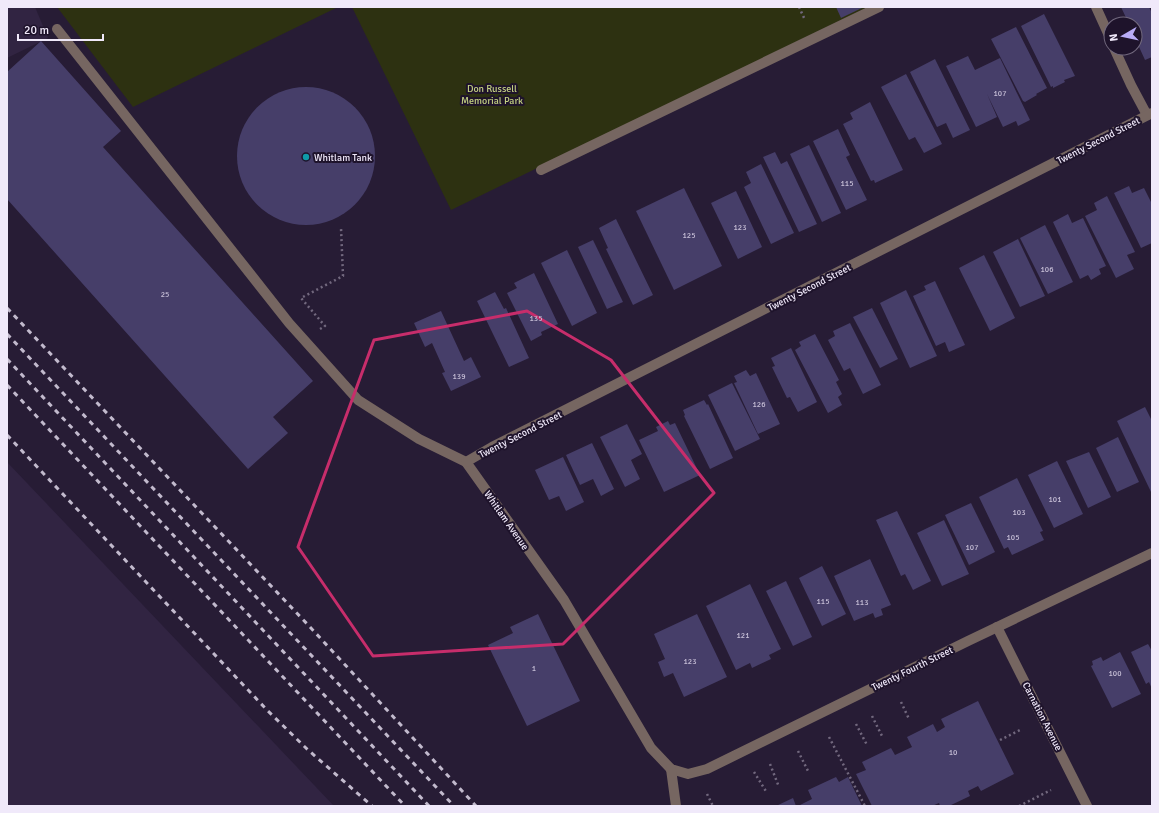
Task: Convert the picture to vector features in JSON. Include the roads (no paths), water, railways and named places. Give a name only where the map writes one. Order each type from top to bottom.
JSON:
[{"type":"street","points":[[541,170],[879,7]]},
{"type":"street","points":[[1096,7],[1103,22]]},
{"type":"street","name":"Whitlam Avenue","points":[[57,29],[289,323],[358,400],[419,439],[466,462],[564,600],[651,748],[671,770]]},
{"type":"street","points":[[1118,56],[1131,85],[1149,114]]},
{"type":"street","name":"Twenty Second Street","points":[[466,462],[506,440],[1149,114]]},
{"type":"street","name":"Twenty Fourth Street","points":[[671,770],[688,774],[708,769],[997,627],[1152,553]]},
{"type":"street","name":"Carnation Avenue","points":[[997,627],[1087,806]]},
{"type":"street","points":[[671,770],[676,806]]},
{"type":"railway","points":[[7,308],[310,627],[476,806]]},
{"type":"railway","points":[[7,334],[454,806]]},
{"type":"railway","points":[[7,359],[429,806]]},
{"type":"railway","points":[[7,385],[405,806]]},
{"type":"railway","points":[[7,435],[267,710],[307,749],[372,806]]},
{"type":"place","name":"Whitlam Tank","points":[[306,157]]},
{"type":"park label","name":"Don Russell Memorial Park","points":[[492,94]]}]
